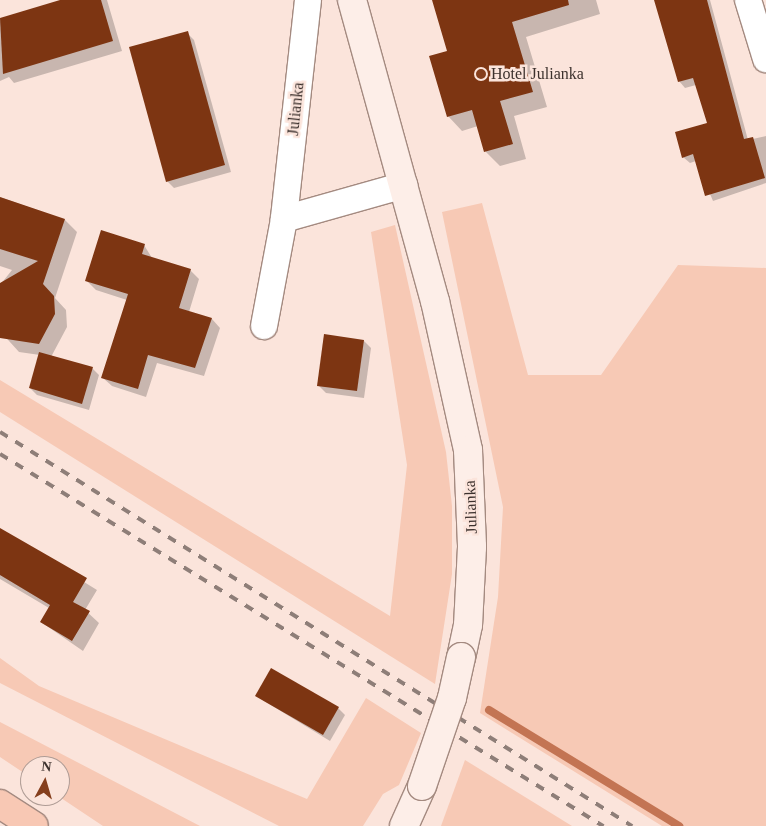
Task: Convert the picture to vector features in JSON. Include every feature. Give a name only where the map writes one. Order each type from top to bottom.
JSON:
[{"type":"highway","points":[[0,804],[34,826]]},
{"type":"street","name":"Julianka","points":[[264,326],[284,219],[308,0]]},
{"type":"street","name":"Julianka","points":[[352,0],[404,184],[468,450],[472,556],[461,657],[452,698],[422,786],[404,826]]},
{"type":"street","points":[[748,0],[766,59]]},
{"type":"street","points":[[284,219],[404,184]]},
{"type":"shaded area","points":[[482,203],[528,375],[601,375],[678,265],[766,268],[766,826],[662,826],[480,713],[498,597],[503,507],[442,212]]},
{"type":"shaded area","points":[[395,225],[446,452],[452,506],[452,574],[435,684],[0,412],[0,380],[390,616],[407,465],[371,232]]},
{"type":"shaded area","points":[[0,658],[39,686],[307,799],[366,698],[421,733],[399,785],[383,794],[363,826],[279,826],[0,683]]},
{"type":"shaded area","points":[[0,722],[65,756],[20,756],[20,770],[0,757]]},
{"type":"shaded area","points":[[70,758],[200,826],[103,826],[70,804]]},
{"type":"shaded area","points":[[465,760],[572,826],[441,826]]},
{"type":"building","points":[[60,0],[101,0],[113,41],[3,74],[0,18]]},
{"type":"building","name":"Hotel Julianka","points":[[432,0],[568,0],[569,5],[512,22],[533,92],[500,101],[513,144],[484,152],[472,110],[447,117],[429,56],[447,51]]},
{"type":"building","points":[[654,0],[707,0],[744,139],[753,137],[765,178],[705,196],[693,154],[682,158],[675,132],[707,123],[693,78],[678,82]]},
{"type":"building","points":[[188,31],[225,165],[166,182],[129,47]]},
{"type":"building","points":[[0,197],[65,219],[43,284],[54,296],[55,314],[39,344],[0,338],[0,283],[38,261],[0,249]]},
{"type":"building","points":[[101,230],[145,244],[142,254],[191,269],[179,308],[212,318],[195,368],[148,355],[138,389],[101,378],[128,294],[85,281]]},
{"type":"building","points":[[324,334],[364,340],[357,391],[317,386]]},
{"type":"building","points":[[39,352],[93,367],[82,404],[29,388]]},
{"type":"building","points":[[0,528],[87,578],[73,602],[90,611],[72,641],[40,622],[50,605],[0,575]]},
{"type":"building","points":[[271,668],[339,707],[323,735],[255,696]]},
{"type":"waterway","points":[[489,710],[679,826]]},
{"type":"railway","points":[[0,432],[632,826]]},
{"type":"railway","points":[[0,454],[603,826]]},
{"type":"place","name":"Hotel Julianka","points":[[481,74]]}]
